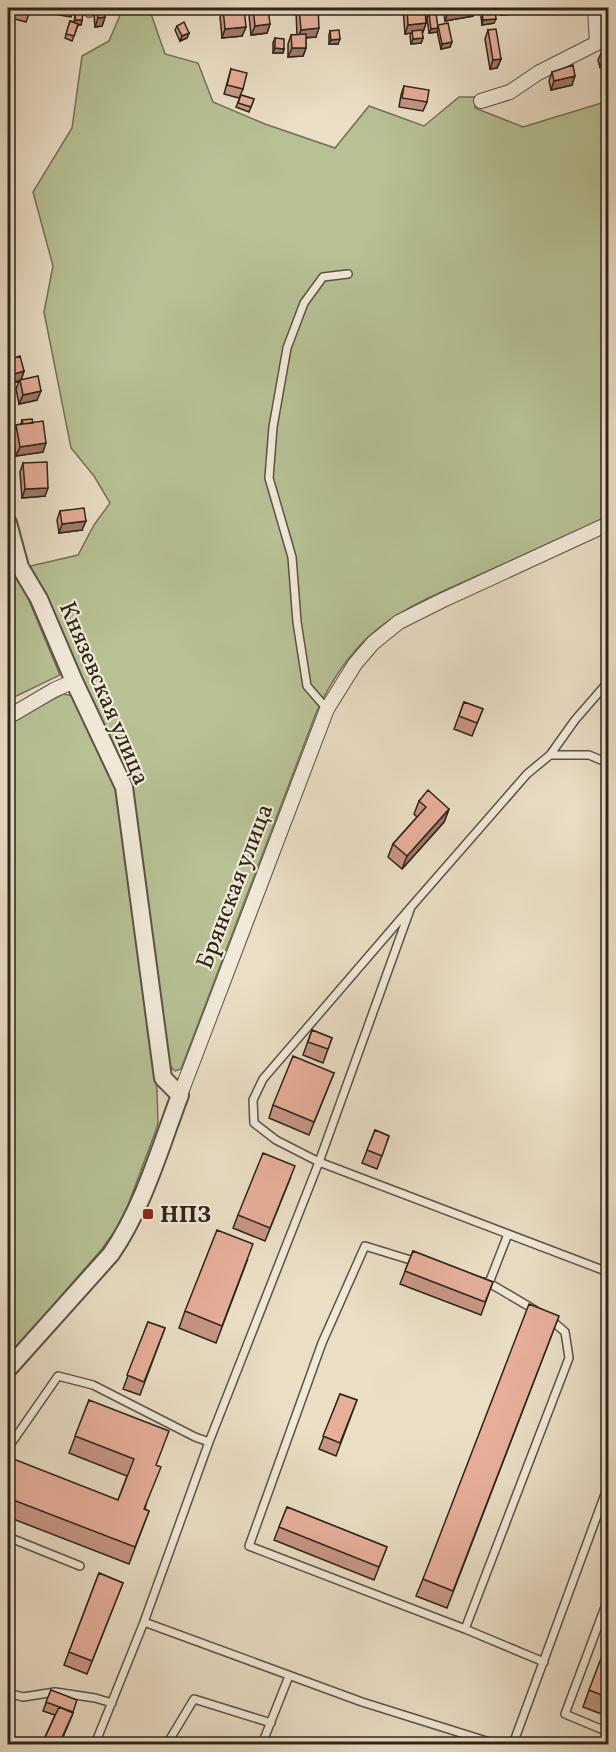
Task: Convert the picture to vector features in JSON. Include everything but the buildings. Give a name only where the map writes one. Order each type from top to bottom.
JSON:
[{"type":"street","points":[[481,101],[510,92],[538,73],[597,43],[595,8]]},
{"type":"street","name":"Князевская улица","points":[[8,523],[20,567],[39,599],[74,681],[124,787],[163,1078],[180,1095]]},
{"type":"street","name":"Брянская улица","points":[[8,1369],[111,1254],[123,1236],[140,1199],[327,709],[355,664],[373,643],[399,622],[609,524]]},
{"type":"street","points":[[8,717],[74,681]]},
{"type":"lane","points":[[327,709],[307,686],[297,622],[292,557],[269,478],[273,427],[287,348],[304,303],[323,277],[348,274]]},
{"type":"lane","points":[[609,682],[575,720],[550,755],[527,774],[263,1078],[253,1100],[254,1123],[276,1140],[319,1162],[609,1272]]},
{"type":"lane","points":[[550,755],[589,755],[609,763]]},
{"type":"lane","points":[[95,1744],[144,1622],[209,1442],[319,1162],[411,907]]},
{"type":"lane","points":[[489,1283],[508,1234]]},
{"type":"lane","points":[[421,1263],[365,1246],[322,1343],[249,1546],[465,1629],[544,1662]]},
{"type":"lane","points":[[478,1280],[489,1283],[538,1312]]},
{"type":"lane","points":[[465,1629],[569,1358],[565,1332],[547,1317]]},
{"type":"lane","points":[[8,1448],[58,1376],[93,1386],[209,1442]]},
{"type":"lane","points":[[513,1744],[609,1486]]},
{"type":"lane","points":[[8,1537],[80,1566]]},
{"type":"lane","points":[[609,1599],[565,1714],[609,1732]]},
{"type":"lane","points":[[144,1622],[362,1702],[496,1744]]},
{"type":"lane","points":[[262,1744],[289,1676]]},
{"type":"lane","points":[[8,1693],[23,1697],[55,1692],[112,1703]]},
{"type":"lane","points":[[167,1744],[194,1699],[271,1724]]},
{"type":"green space","points":[[123,8],[149,8],[165,54],[198,63],[213,102],[265,124],[335,148],[369,106],[424,126],[459,97],[475,97],[475,108],[523,127],[608,101],[608,517],[420,602],[379,627],[352,655],[332,683],[316,713],[181,1069],[175,1071],[168,1064],[130,784],[26,567],[78,555],[94,525],[110,503],[94,476],[71,448],[44,312],[53,266],[33,192],[72,128],[82,56],[109,41]]},
{"type":"green space","points":[[8,543],[16,569],[60,675],[8,700]]},
{"type":"green space","points":[[63,694],[73,696],[117,789],[157,1090],[158,1123],[128,1205],[116,1229],[102,1249],[8,1357],[8,726],[10,722]]},
{"type":"place","name":"НПЗ","points":[[148,1214]]}]
